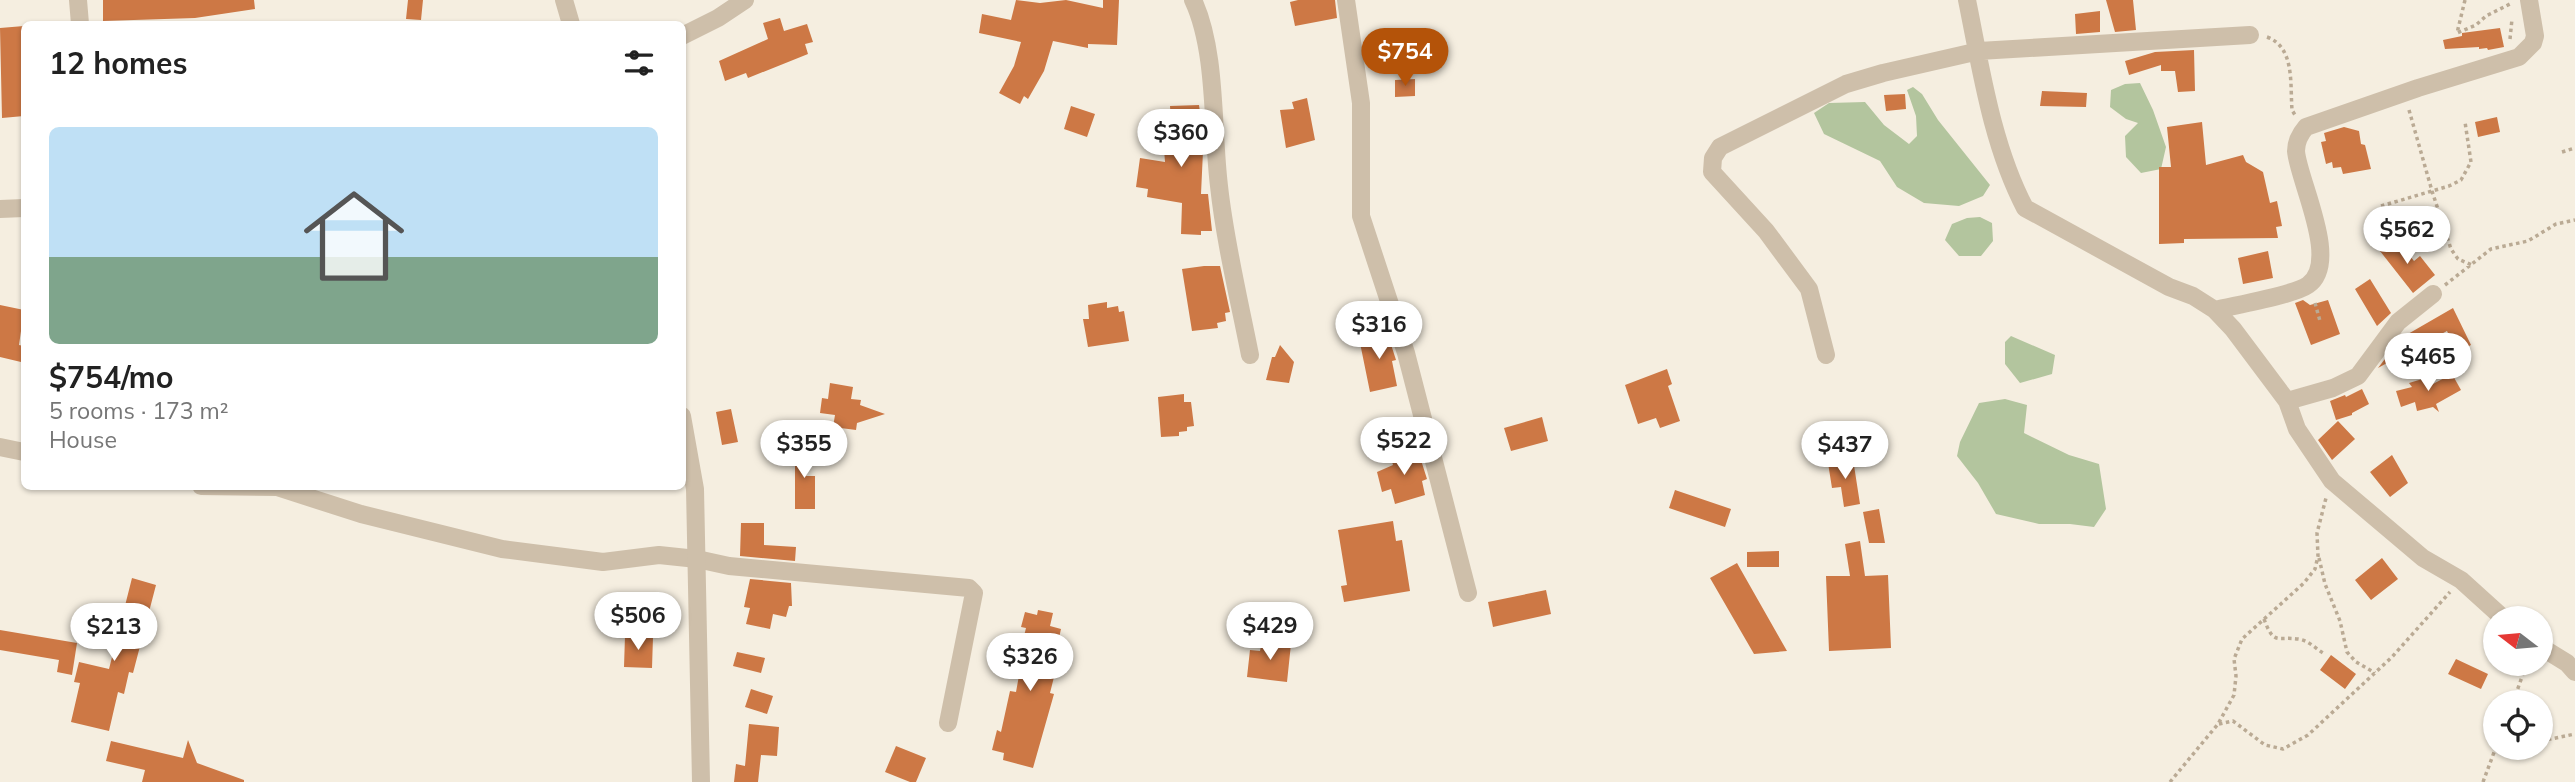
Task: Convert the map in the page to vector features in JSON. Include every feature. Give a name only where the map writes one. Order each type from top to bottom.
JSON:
[{"type":"street","points":[[78,0],[80,21]]},
{"type":"street","points":[[564,0],[570,21]]},
{"type":"street","points":[[686,34],[718,18],[745,0]]},
{"type":"street","points":[[1193,0],[1204,34],[1210,68],[1222,217],[1250,355]]},
{"type":"street","points":[[1346,0],[1361,103],[1361,216],[1406,353],[1468,593]]},
{"type":"street","points":[[1967,0],[1989,108],[2016,190],[2025,208],[2215,310],[2233,329],[2287,401],[2297,429],[2332,481],[2423,558],[2461,580],[2490,606]]},
{"type":"street","points":[[2215,310],[2300,289],[2314,280],[2318,269],[2319,239],[2296,152],[2300,134],[2306,127],[2519,57],[2526,52],[2535,36],[2529,0]]},
{"type":"street","points":[[1826,355],[1809,289],[1766,231],[1712,172],[1715,153],[1720,147],[1846,84],[1979,51],[2250,35]]},
{"type":"street","points":[[0,209],[21,208]]},
{"type":"street","points":[[2287,401],[2333,388],[2358,376],[2398,322],[2433,294]]},
{"type":"street","points":[[686,438],[695,489],[701,782]]},
{"type":"street","points":[[0,447],[21,451]]},
{"type":"street","points":[[286,490],[361,514],[502,549],[603,562],[659,555],[729,566],[969,588],[974,593],[948,723]]},
{"type":"street","points":[[2553,654],[2575,672]]},
{"type":"path","points":[[2465,0],[2457,33],[2476,25],[2486,16],[2517,0]]},
{"type":"path","points":[[2508,47],[2517,0]]},
{"type":"path","points":[[2250,35],[2269,37],[2279,42],[2287,53],[2292,110],[2306,127]]},
{"type":"path","points":[[2404,93],[2451,249],[2458,259],[2472,265]]},
{"type":"path","points":[[2381,206],[2461,180],[2471,162],[2465,122]]},
{"type":"path","points":[[2562,152],[2575,148]]},
{"type":"path","points":[[2433,294],[2491,249],[2528,241],[2556,224],[2575,220]]},
{"type":"path","points":[[2322,466],[2329,489],[2316,533],[2325,584],[2340,621],[2347,652],[2356,662],[2375,673]]},
{"type":"path","points":[[2170,782],[2218,724],[2234,695],[2234,659],[2242,639],[2315,569],[2318,556]]},
{"type":"path","points":[[2218,724],[2233,720],[2265,745],[2283,749],[2308,736],[2392,657],[2461,580]]},
{"type":"path","points":[[2264,619],[2269,633],[2281,640],[2306,641],[2323,653]]},
{"type":"path","points":[[2553,739],[2575,734]]},
{"type":"path","points":[[2483,782],[2491,760]]},
{"type":"green space","points":[[2140,83],[2166,147],[2161,169],[2141,173],[2126,157],[2125,136],[2138,123],[2126,119],[2110,107],[2111,90],[2125,84]]},
{"type":"green space","points":[[1913,87],[1922,94],[1938,120],[1990,185],[1983,196],[1959,206],[1924,203],[1897,187],[1880,161],[1824,134],[1814,113],[1829,103],[1865,102],[1884,125],[1909,144],[1917,136],[1916,116],[1907,90]]},
{"type":"green space","points":[[1980,217],[1992,223],[1993,241],[1981,256],[1959,256],[1945,240],[1952,224],[1967,218]]},
{"type":"green space","points":[[2011,336],[2055,355],[2052,374],[2020,383],[2005,364],[2005,342]]},
{"type":"green space","points":[[2005,399],[2027,405],[2024,433],[2069,455],[2099,464],[2106,509],[2094,527],[2039,524],[1996,514],[1978,483],[1957,456],[1960,442],[1979,403]]},
{"type":"building","points":[[103,0],[254,0],[255,9],[195,18],[103,21]]},
{"type":"building","points":[[408,0],[423,0],[421,20],[406,19]]},
{"type":"building","points":[[1016,0],[1040,3],[1066,0],[1103,8],[1103,0],[1119,0],[1117,45],[1088,44],[1088,48],[1053,41],[1044,71],[1028,99],[1024,96],[1020,104],[999,93],[1014,66],[1021,42],[979,33],[982,14],[1011,20]]},
{"type":"building","points":[[1335,0],[1337,18],[1295,26],[1290,2]]},
{"type":"building","points":[[2106,0],[2133,0],[2136,30],[2115,32]]},
{"type":"building","points":[[2100,11],[2100,32],[2076,34],[2075,14]]},
{"type":"building","points":[[780,18],[784,31],[807,24],[813,42],[805,44],[808,54],[748,78],[746,73],[725,81],[719,61],[768,39],[763,23]]},
{"type":"building","points":[[21,26],[21,116],[2,118],[0,28]]},
{"type":"building","points":[[2500,28],[2504,47],[2488,50],[2479,47],[2445,49],[2443,40],[2462,36],[2462,33]]},
{"type":"building","points":[[2194,50],[2195,91],[2178,92],[2175,71],[2161,71],[2161,65],[2129,75],[2125,61],[2155,52]]},
{"type":"building","points":[[1415,79],[1415,96],[1395,97],[1395,80]]},
{"type":"building","points":[[2042,91],[2087,93],[2086,107],[2040,106]]},
{"type":"building","points":[[1905,94],[1906,109],[1886,111],[1884,95]]},
{"type":"building","points":[[1307,98],[1315,140],[1286,148],[1280,110],[1294,109],[1292,102]]},
{"type":"building","points":[[1199,105],[1205,151],[1201,194],[1208,194],[1212,231],[1201,231],[1201,235],[1181,234],[1182,203],[1147,197],[1148,189],[1136,187],[1140,158],[1165,162],[1162,123],[1171,122],[1170,106]]},
{"type":"building","points":[[1071,106],[1095,114],[1087,137],[1064,129]]},
{"type":"building","points":[[2497,117],[2500,132],[2478,137],[2475,122]]},
{"type":"building","points":[[2202,122],[2206,165],[2243,155],[2246,162],[2263,172],[2270,203],[2277,201],[2282,226],[2276,227],[2278,238],[2184,239],[2184,243],[2159,244],[2159,167],[2171,167],[2167,127]]},
{"type":"building","points":[[2344,127],[2359,131],[2371,169],[2343,174],[2341,167],[2333,168],[2332,162],[2326,164],[2321,142],[2326,141],[2324,133]]},
{"type":"building","points":[[2396,238],[2414,261],[2420,256],[2435,275],[2413,293],[2380,251]]},
{"type":"building","points":[[2268,251],[2273,278],[2243,284],[2238,258]]},
{"type":"building","points":[[1220,266],[1230,312],[1225,313],[1226,321],[1217,323],[1218,328],[1192,331],[1182,269]]},
{"type":"building","points":[[2370,279],[2391,313],[2377,326],[2355,289]]},
{"type":"building","points":[[2303,300],[2310,305],[2328,300],[2340,334],[2311,345],[2295,303]]},
{"type":"building","points":[[1107,302],[1107,308],[1118,306],[1119,312],[1124,311],[1129,341],[1088,347],[1083,319],[1089,319],[1088,305]]},
{"type":"building","points":[[0,305],[21,309],[21,362],[0,357]]},
{"type":"building","points":[[2453,308],[2471,345],[2457,352],[2447,331],[2411,350],[2419,356],[2402,377],[2387,363],[2378,368],[2401,338]]},
{"type":"building","points":[[1387,332],[1396,360],[1392,361],[1397,386],[1370,392],[1359,338]]},
{"type":"building","points":[[1280,345],[1294,362],[1289,383],[1266,380],[1272,357],[1275,357]]},
{"type":"building","points":[[1667,369],[1672,384],[1668,386],[1680,421],[1660,428],[1656,418],[1638,424],[1625,385]]},
{"type":"building","points":[[2452,374],[2461,390],[2436,404],[2439,412],[2433,407],[2417,411],[2415,402],[2401,407],[2396,391],[2412,387],[2409,383],[2429,377],[2431,385]]},
{"type":"building","points":[[830,383],[853,387],[851,399],[861,400],[860,405],[885,414],[857,423],[856,430],[833,427],[835,415],[820,413],[822,398],[828,399]]},
{"type":"building","points":[[2362,389],[2369,404],[2352,415],[2336,420],[2330,401]]},
{"type":"building","points":[[1184,394],[1184,402],[1191,402],[1194,426],[1179,432],[1179,436],[1161,437],[1158,397]]},
{"type":"building","points":[[731,409],[738,442],[722,445],[716,412]]},
{"type":"building","points":[[1542,417],[1548,441],[1511,451],[1504,428]]},
{"type":"building","points":[[2338,421],[2355,439],[2332,460],[2318,440]]},
{"type":"building","points":[[795,444],[812,448],[806,476],[815,476],[815,509],[795,509]]},
{"type":"building","points":[[1410,450],[1413,459],[1420,457],[1427,479],[1422,481],[1425,495],[1395,504],[1391,489],[1382,492],[1377,472],[1393,465],[1390,455]]},
{"type":"building","points":[[2392,455],[2408,483],[2390,497],[2370,472]]},
{"type":"building","points":[[1853,459],[1860,504],[1844,507],[1841,487],[1832,488],[1828,463]]},
{"type":"building","points":[[1675,490],[1731,509],[1725,527],[1669,508]]},
{"type":"building","points":[[1879,509],[1885,543],[1869,543],[1863,512]]},
{"type":"building","points":[[1393,521],[1396,541],[1402,540],[1410,591],[1344,602],[1341,586],[1347,585],[1338,530]]},
{"type":"building","points":[[741,523],[764,523],[764,545],[796,547],[795,561],[740,556]]},
{"type":"building","points":[[1860,541],[1865,576],[1888,575],[1891,648],[1829,651],[1826,576],[1850,576],[1845,544]]},
{"type":"building","points":[[1779,551],[1779,567],[1747,567],[1747,552]]},
{"type":"building","points":[[2382,558],[2398,579],[2371,600],[2355,580]]},
{"type":"building","points":[[1737,563],[1787,651],[1754,654],[1710,578]]},
{"type":"building","points":[[132,578],[156,585],[133,673],[129,672],[124,694],[118,692],[109,731],[71,722],[80,683],[74,682],[79,662],[109,669]]},
{"type":"building","points":[[750,579],[791,583],[792,606],[789,606],[786,617],[773,614],[770,629],[746,624],[750,608],[744,607]]},
{"type":"building","points":[[1546,590],[1551,614],[1493,627],[1488,602]]},
{"type":"building","points":[[1038,610],[1053,613],[1050,626],[1061,629],[1055,656],[1059,657],[1050,693],[1054,694],[1033,768],[1003,760],[1004,753],[992,750],[997,730],[1001,732],[1010,691],[1016,692],[1026,637],[1026,628],[1021,627],[1025,612],[1037,615]]},
{"type":"building","points":[[0,630],[77,643],[72,675],[57,672],[59,660],[0,650]]},
{"type":"building","points":[[625,636],[653,637],[652,668],[624,667]]},
{"type":"building","points":[[1262,641],[1291,644],[1287,682],[1247,677],[1250,650],[1260,651]]},
{"type":"building","points":[[737,652],[765,658],[761,673],[733,666]]},
{"type":"building","points":[[2331,655],[2356,674],[2345,689],[2320,670]]},
{"type":"building","points":[[2456,659],[2487,676],[2481,689],[2448,674]]},
{"type":"building","points":[[751,689],[773,696],[767,714],[745,707]]},
{"type":"building","points":[[749,724],[779,727],[777,756],[761,755],[758,782],[734,782],[736,764],[745,766]]},
{"type":"building","points":[[188,740],[197,763],[244,782],[142,782],[145,770],[106,761],[111,741],[183,758]]},
{"type":"building","points":[[896,746],[926,758],[916,782],[885,772]]}]
